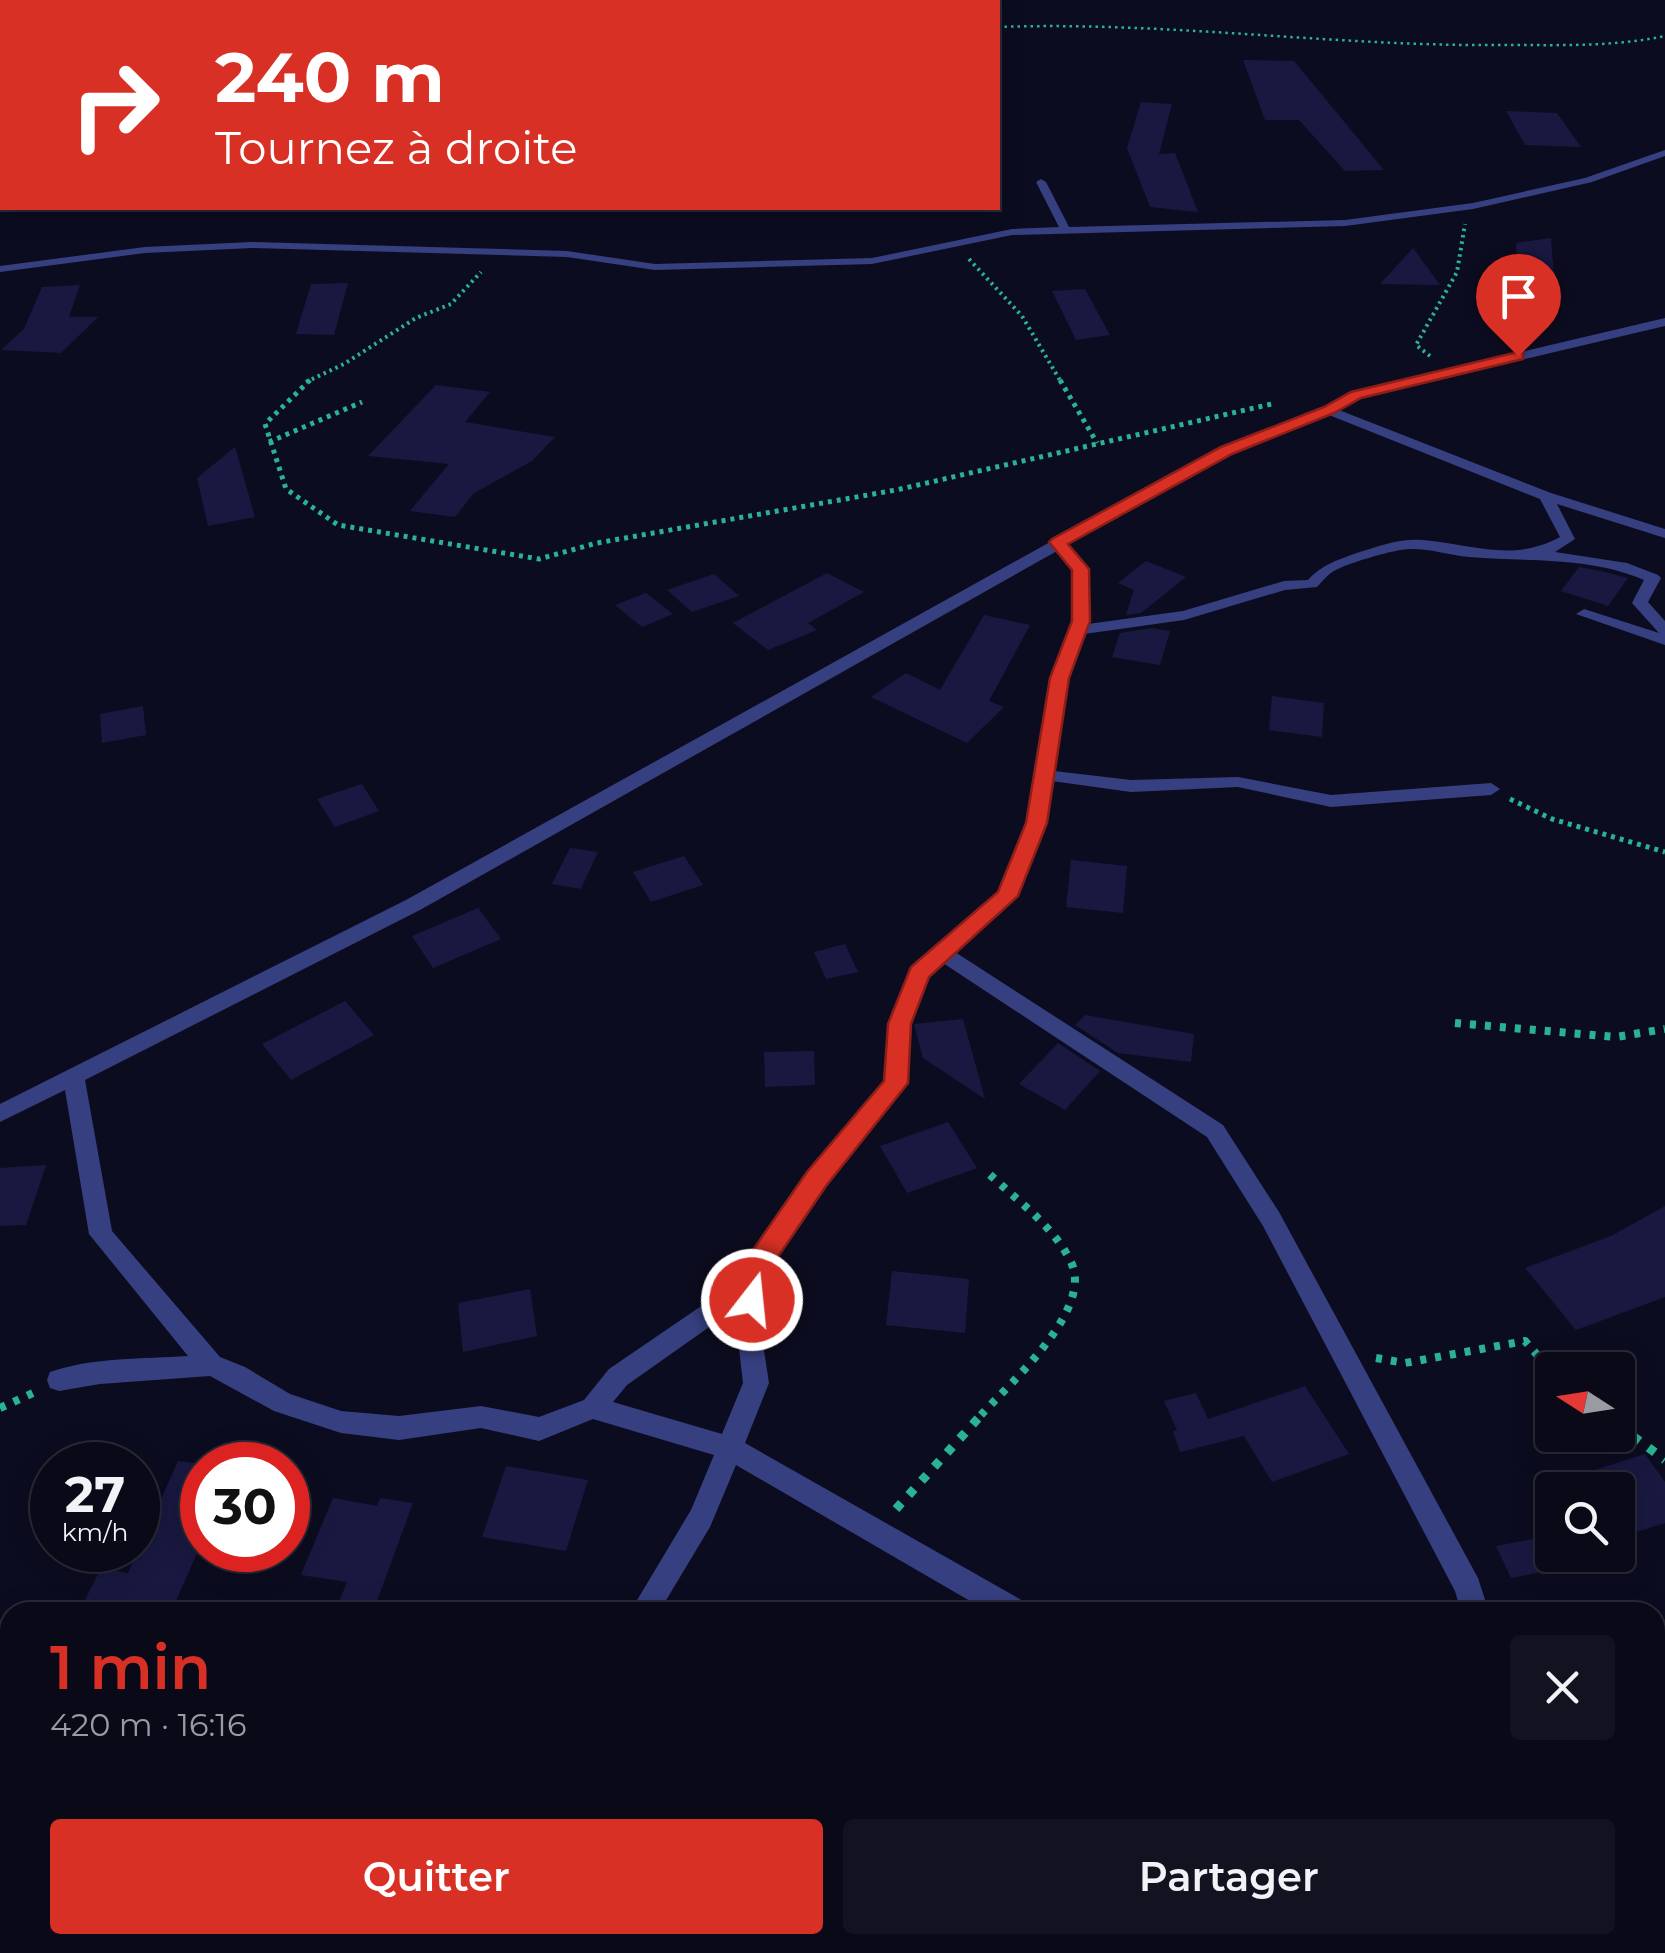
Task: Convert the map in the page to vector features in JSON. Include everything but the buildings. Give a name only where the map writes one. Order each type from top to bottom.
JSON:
[{"type":"street","points":[[0,269],[145,250],[252,245],[498,251],[703,268],[872,261],[957,241],[1064,230],[1327,224],[1458,208],[1588,180],[1665,152]]},
{"type":"street","points":[[1042,182],[1064,230]]},
{"type":"street","points":[[0,1114],[413,905],[1226,450],[1329,410],[1356,395],[1665,322]]},
{"type":"street","points":[[1329,410],[1546,496],[1665,534]]},
{"type":"street","points":[[1540,554],[1568,539],[1546,496]]},
{"type":"street","points":[[59,1380],[211,1365],[236,1374],[283,1404],[341,1422],[399,1428],[481,1417],[539,1429],[592,1408],[618,1377],[740,1292],[816,1179],[896,1083],[900,1024],[920,973],[1007,896],[1036,823],[1059,678],[1081,621],[1081,569],[1058,542]]},
{"type":"street","points":[[1077,630],[1184,616],[1284,586],[1312,584],[1327,568],[1396,546],[1420,544],[1464,552],[1540,554],[1628,566],[1653,578],[1640,603],[1665,630]]},
{"type":"street","points":[[1584,614],[1665,640]]},
{"type":"street","points":[[1044,775],[1131,786],[1238,782],[1331,800],[1491,790]]},
{"type":"street","points":[[942,953],[1215,1131],[1271,1219],[1473,1602]]},
{"type":"street","points":[[74,1078],[101,1234],[211,1365]]},
{"type":"street","points":[[650,1602],[702,1518],[756,1383],[749,1331],[756,1268]]},
{"type":"street","points":[[592,1408],[730,1448],[998,1602]]},
{"type":"path","points":[[1000,28],[1084,24],[1437,46],[1628,44],[1665,36]]},
{"type":"path","points":[[1452,372],[1416,345],[1442,304],[1467,244],[1466,224],[1458,208]]},
{"type":"path","points":[[957,241],[978,273],[1022,316],[1097,443]]},
{"type":"path","points":[[498,251],[451,304],[416,318],[344,364],[307,381],[265,424],[286,489],[338,526],[539,559],[597,543],[896,490],[1277,403]]},
{"type":"path","points":[[269,442],[362,402]]},
{"type":"path","points":[[1491,790],[1552,820],[1665,852]]},
{"type":"path","points":[[1455,1023],[1616,1037],[1665,1029]]},
{"type":"path","points":[[875,1531],[1052,1337],[1073,1302],[1073,1264],[1044,1225],[986,1171]]},
{"type":"path","points":[[1340,1352],[1405,1363],[1525,1340],[1535,1352]]},
{"type":"path","points":[[1635,1438],[1665,1460]]},
{"type":"route","points":[[752,1300],[756,1268],[816,1179],[896,1083],[900,1024],[920,973],[1007,896],[1036,823],[1059,678],[1081,621],[1081,569],[1058,542],[1226,450],[1329,410],[1356,395],[1518,356]]}]
